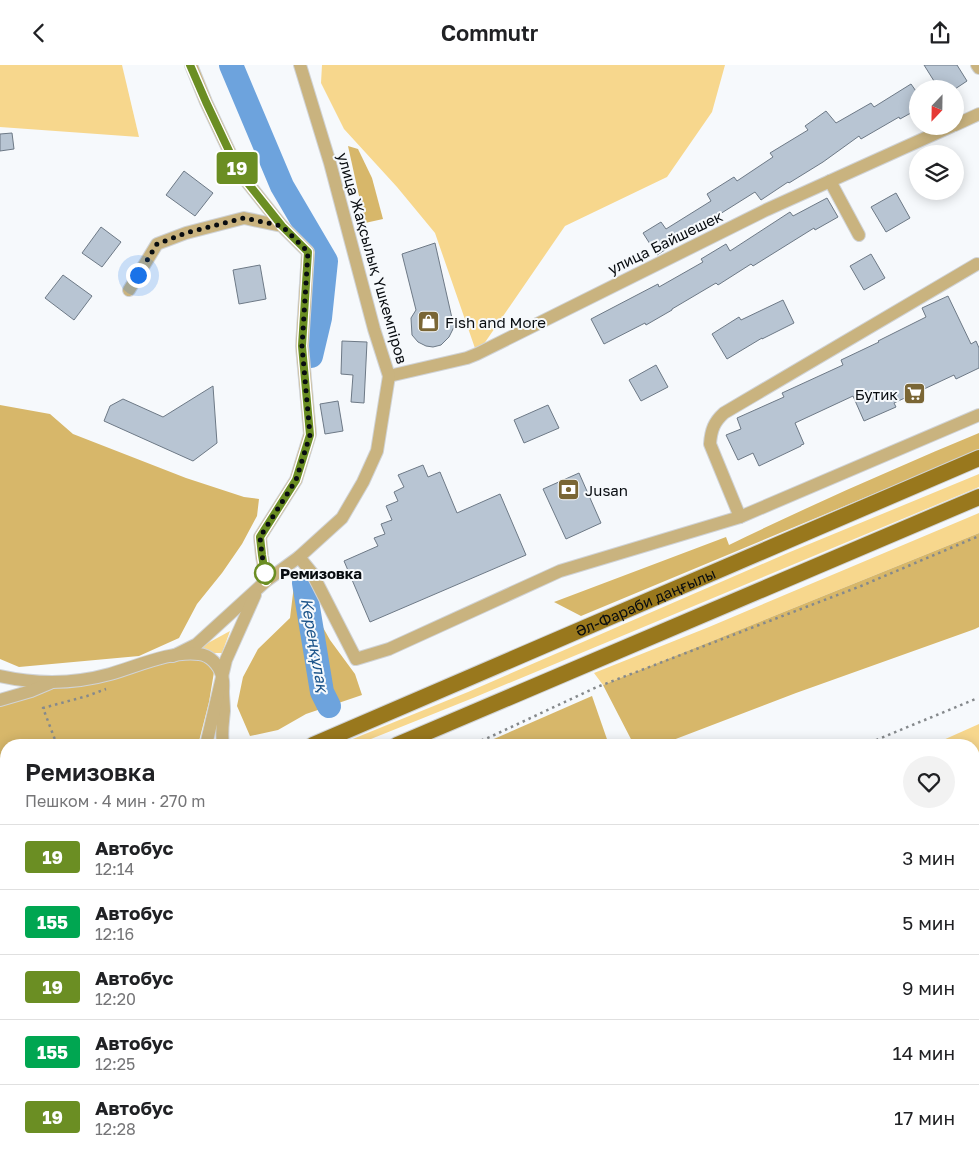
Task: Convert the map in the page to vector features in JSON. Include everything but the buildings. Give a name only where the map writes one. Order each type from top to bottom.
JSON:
[{"type":"main road","name":"Әл-Фараби даңғылы","points":[[327,739],[979,458]]},
{"type":"main road","points":[[411,739],[979,497]]},
{"type":"street","points":[[190,65],[239,172],[282,226],[308,252],[302,346],[310,435],[296,480],[260,537],[266,581]]},
{"type":"street","name":"улица Жақсылық Үшкемпіров","points":[[207,739],[228,657],[257,591],[266,581],[299,557],[342,518],[363,483],[377,451],[389,376],[374,329],[330,163],[300,65]]},
{"type":"street","points":[[305,82],[307,65]]},
{"type":"street","points":[[977,65],[979,69]]},
{"type":"street","name":"улица Байшешек","points":[[964,121],[979,114]]},
{"type":"street","name":"улица Байшешек","points":[[389,376],[477,354],[757,214],[933,135]]},
{"type":"street","points":[[830,181],[859,235]]},
{"type":"street","points":[[128,290],[157,244],[186,233],[244,218],[282,226]]},
{"type":"street","points":[[740,517],[710,444],[711,432],[716,421],[724,413],[977,264]]},
{"type":"street","points":[[299,557],[312,573],[356,659],[389,649],[560,571],[740,517],[979,415]]},
{"type":"street","points":[[173,656],[197,644],[257,591]]},
{"type":"street","points":[[0,676],[27,681],[69,681],[109,675],[173,656],[194,653],[228,657]]},
{"type":"street","points":[[206,655],[216,664],[222,677],[224,711],[222,739]]},
{"type":"street","points":[[0,700],[31,691],[52,682]]},
{"type":"path","points":[[484,739],[597,687],[860,586],[979,536]]},
{"type":"path","points":[[55,739],[42,708],[87,697],[114,687]]},
{"type":"path","points":[[878,739],[978,697]]},
{"type":"shaded area","points":[[0,65],[122,65],[139,137],[0,127]]},
{"type":"shaded area","points":[[322,65],[725,65],[712,112],[667,177],[565,226],[477,354],[435,233],[397,187],[344,129],[321,83]]},
{"type":"shaded area","points":[[348,146],[358,149],[372,178],[383,219],[365,223]]},
{"type":"shaded area","points":[[0,405],[50,414],[73,434],[186,478],[244,497],[259,499],[257,516],[242,544],[197,604],[179,638],[139,656],[19,667],[0,659]]},
{"type":"shaded area","points":[[979,433],[979,450],[581,616],[554,602],[726,537],[729,545],[853,487]]},
{"type":"shaded area","points":[[979,474],[979,487],[473,698],[371,739],[353,739],[468,692],[790,552]]},
{"type":"shaded area","points":[[979,513],[979,533],[603,685],[594,673],[709,627]]},
{"type":"shaded area","points":[[979,533],[979,627],[975,629],[796,693],[676,739],[631,739],[603,685]]},
{"type":"shaded area","points":[[295,577],[330,640],[355,674],[362,695],[306,714],[278,730],[250,736],[237,706],[243,677],[258,649],[290,618]]},
{"type":"shaded area","points":[[230,631],[222,653],[211,653],[200,649],[208,643]]},
{"type":"shaded area","points":[[194,654],[214,672],[200,739],[0,739],[0,700]]},
{"type":"shaded area","points":[[592,696],[607,739],[494,739]]},
{"type":"shaded area","points":[[979,724],[979,739],[945,739]]},
{"type":"waterway","name":"Кереңқұлақ","points":[[231,65],[282,186],[326,261],[320,318],[311,356]]},
{"type":"waterway","name":"Кереңқұлақ","points":[[304,583],[322,692],[329,706]]},
{"type":"bus line","name":"19","points":[[190,65],[239,172],[282,226],[308,252],[302,346],[310,435],[296,480],[260,537],[266,581]]},
{"type":"place","name":"Fish and More","points":[[429,322]]},
{"type":"place","name":"Бутик","points":[[914,394]]},
{"type":"place","name":"Jusan","points":[[569,490]]},
{"type":"place","name":"Ремизовка","points":[[265,573]]},
{"type":"route","points":[[138,275],[157,244],[186,233],[244,218],[282,226],[308,252],[302,346],[310,435],[296,480],[260,537],[265,573]]}]
